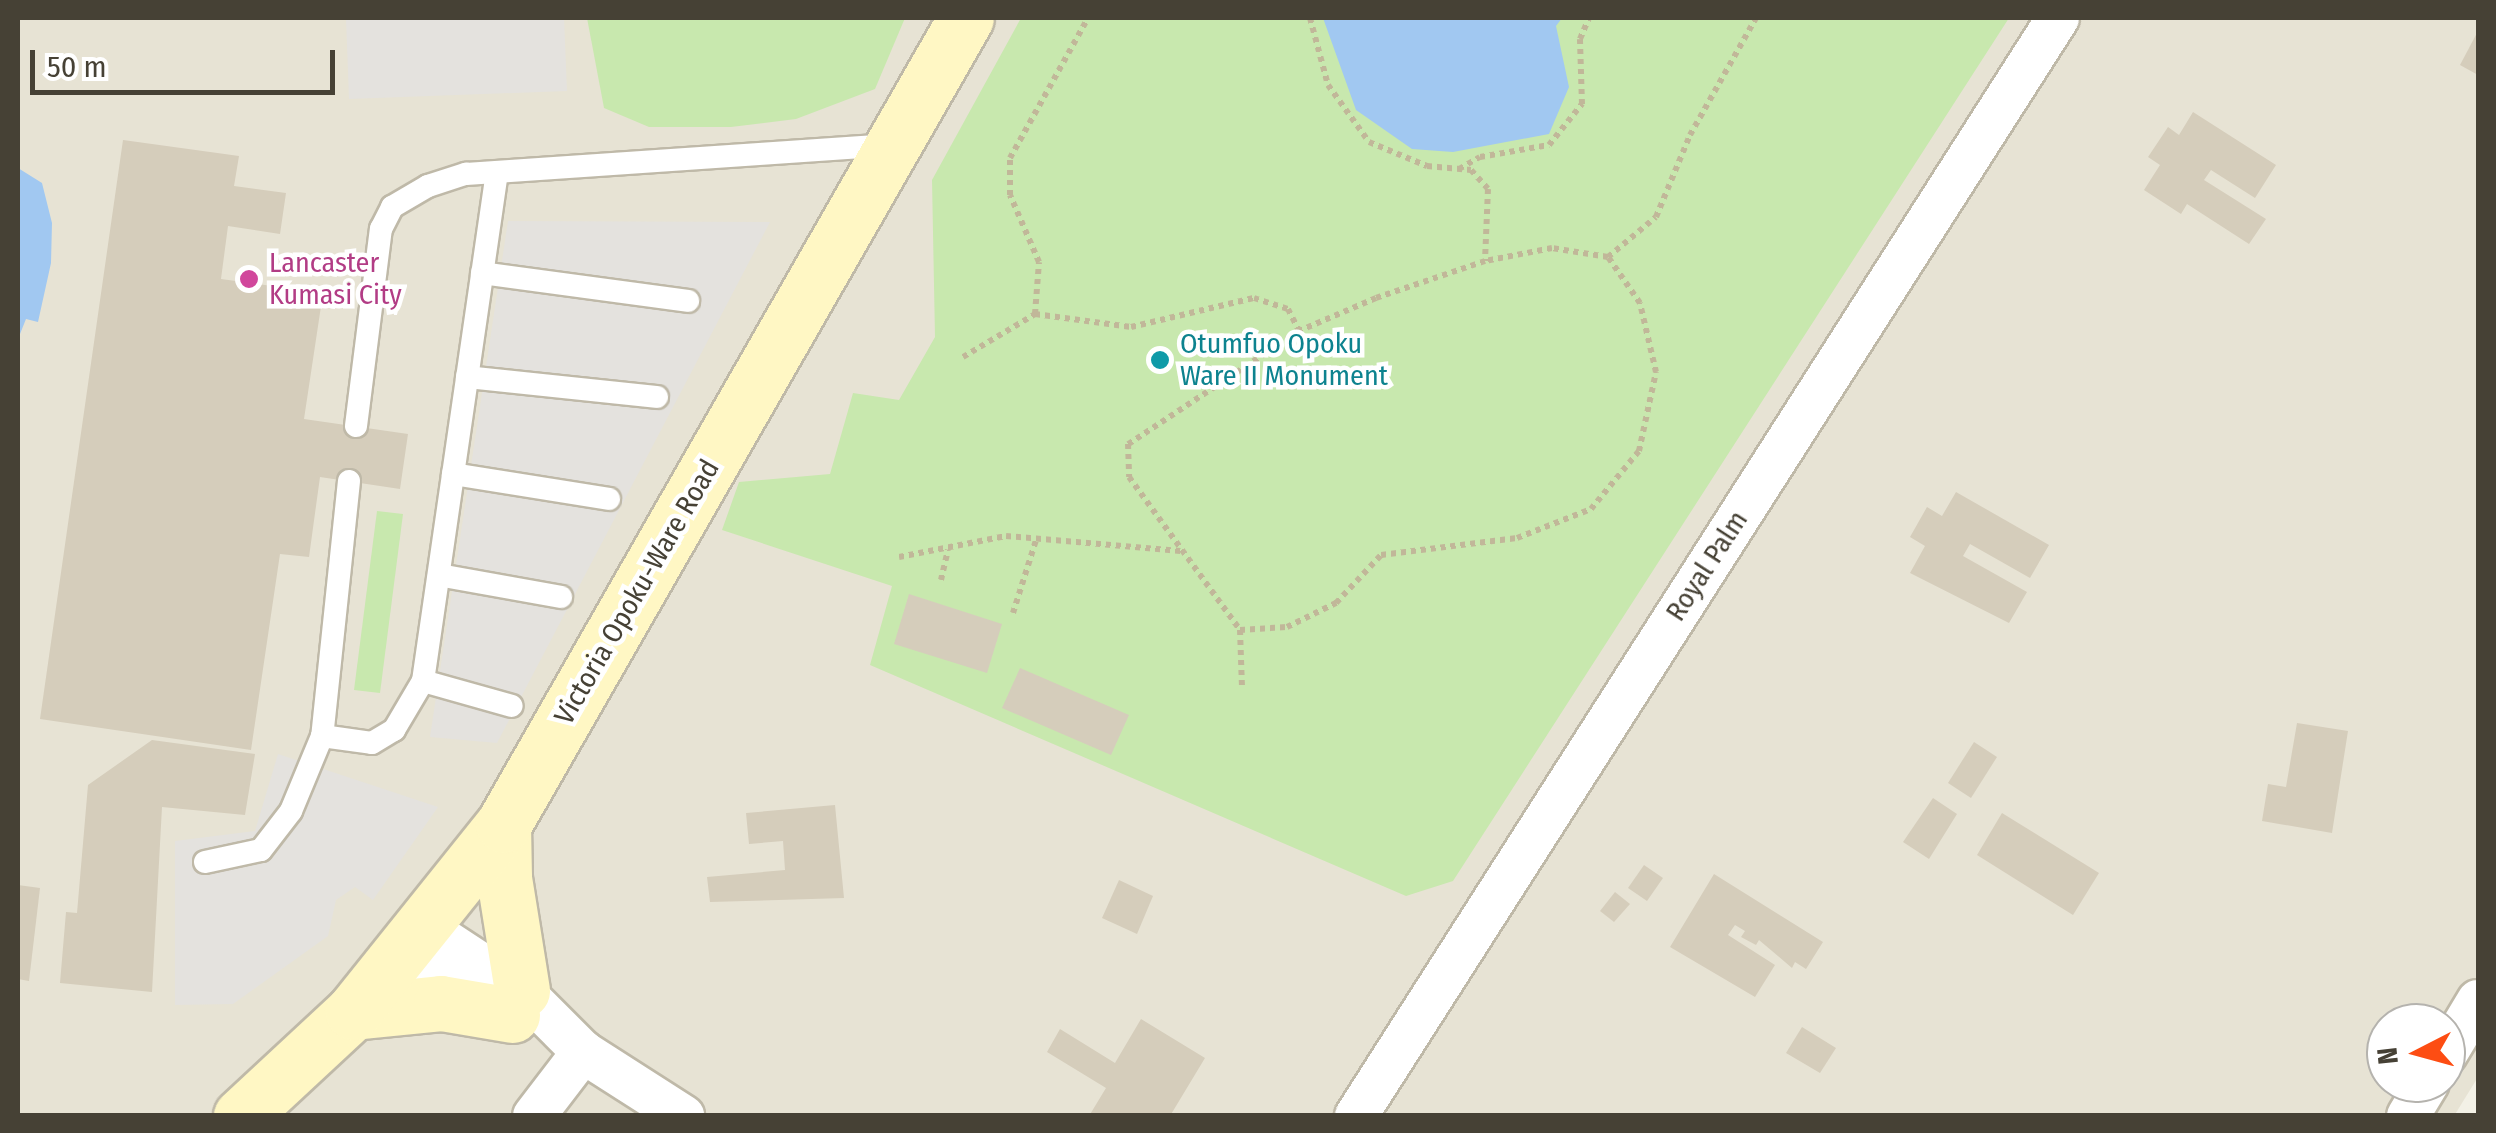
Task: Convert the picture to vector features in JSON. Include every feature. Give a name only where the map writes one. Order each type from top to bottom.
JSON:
[{"type":"main road","name":"Victoria Opoku-Ware Road","points":[[241,1116],[353,1012],[503,826],[966,18]]},
{"type":"main road","points":[[353,1012],[441,1003],[517,1003],[504,878],[503,826]]},
{"type":"street","name":"Royal Palm","points":[[1356,1116],[2058,18]]},
{"type":"street","points":[[411,940],[517,1003],[683,1116]]},
{"type":"street","points":[[534,1116],[574,1045]]},
{"type":"lane","points":[[356,426],[381,228],[392,207],[428,186],[497,172],[894,145]]},
{"type":"lane","points":[[322,736],[385,738],[423,681],[497,172]]},
{"type":"lane","points":[[482,273],[688,301]]},
{"type":"lane","points":[[467,377],[657,397]]},
{"type":"lane","points":[[453,474],[609,498]]},
{"type":"lane","points":[[205,862],[261,850],[291,811],[322,736],[349,481]]},
{"type":"lane","points":[[438,575],[561,597]]},
{"type":"lane","points":[[423,681],[512,706]]},
{"type":"path","points":[[1035,314],[1038,262],[1010,195],[1010,158],[1088,18]]},
{"type":"path","points":[[1310,18],[1328,85],[1369,142],[1426,166],[1470,170],[1488,189],[1485,261]]},
{"type":"path","points":[[1458,169],[1480,157],[1549,145],[1582,104],[1580,39],[1590,18]]},
{"type":"path","points":[[1608,257],[1656,217],[1690,135],[1752,20]]},
{"type":"path","points":[[1240,630],[1287,627],[1336,603],[1381,555],[1517,538],[1591,509],[1639,451],[1656,372],[1640,303],[1608,257],[1552,248],[1485,261],[1299,332],[1128,444],[1128,477],[1240,630],[1242,687]]},
{"type":"path","points":[[963,356],[1035,314],[1131,327],[1254,298],[1288,309],[1299,332]]},
{"type":"path","points":[[900,557],[1006,536],[1181,551]]},
{"type":"path","points":[[1013,613],[1036,540]]},
{"type":"path","points":[[941,580],[948,550]]},
{"type":"shaded area","points":[[18,18],[2478,18],[2478,1077],[2466,1096],[2466,1003],[2366,1003],[2366,1103],[2462,1103],[2454,1116],[18,1115]]},
{"type":"shaded area","points":[[346,18],[564,18],[567,91],[349,99]]},
{"type":"shaded area","points":[[508,221],[770,222],[497,743],[430,737]]},
{"type":"shaded area","points":[[278,754],[438,807],[373,900],[355,887],[336,900],[328,936],[233,1004],[175,1005],[175,841],[255,831]]},
{"type":"green space","points":[[587,18],[905,18],[875,89],[796,119],[731,127],[649,127],[604,108]]},
{"type":"green space","points":[[1021,18],[2009,18],[1453,881],[1406,896],[870,665],[892,586],[722,530],[739,482],[830,474],[853,393],[899,400],[935,337],[932,180]]},
{"type":"green space","points":[[377,511],[403,514],[380,693],[354,690]]},
{"type":"water","points":[[1323,18],[1562,18],[1556,26],[1569,87],[1549,134],[1453,152],[1412,149],[1356,110]]},
{"type":"water","points":[[18,168],[42,183],[52,223],[51,263],[38,322],[26,319],[18,339]]},
{"type":"building","points":[[2478,31],[2478,75],[2460,65]]},
{"type":"building","points":[[2193,112],[2276,165],[2255,198],[2211,170],[2204,180],[2266,219],[2249,244],[2187,204],[2181,214],[2144,190],[2160,165],[2148,157],[2168,127],[2179,135]]},
{"type":"building","points":[[123,140],[239,156],[234,186],[286,193],[280,234],[228,226],[221,279],[323,293],[304,419],[408,434],[400,489],[320,477],[309,557],[280,554],[251,750],[40,719]]},
{"type":"building","points":[[1956,492],[2049,545],[2030,578],[1970,544],[1963,556],[2027,592],[2009,623],[1910,573],[1925,546],[1910,537],[1927,507],[1942,516]]},
{"type":"building","points":[[909,594],[1002,624],[987,673],[894,644]]},
{"type":"building","points":[[1020,668],[1129,715],[1111,755],[1002,708]]},
{"type":"building","points":[[2297,723],[2348,731],[2332,833],[2262,821],[2268,784],[2286,787]]},
{"type":"building","points":[[152,740],[255,754],[245,815],[162,807],[152,992],[60,983],[66,912],[77,913],[88,785]]},
{"type":"building","points":[[1974,742],[1997,757],[1971,798],[1948,783]]},
{"type":"building","points":[[1933,798],[1957,814],[1929,859],[1903,842]]},
{"type":"building","points":[[835,805],[844,898],[710,902],[707,877],[785,870],[783,841],[749,844],[746,813]]},
{"type":"building","points":[[2002,813],[2099,873],[2073,915],[1977,855]]},
{"type":"building","points":[[1644,865],[1663,878],[1647,901],[1628,888]]},
{"type":"building","points":[[1714,874],[1823,942],[1806,969],[1795,962],[1792,968],[1759,940],[1756,945],[1741,937],[1745,931],[1735,925],[1728,935],[1775,965],[1755,997],[1670,947]]},
{"type":"building","points":[[1119,880],[1153,896],[1137,934],[1102,918]]},
{"type":"building","points":[[18,885],[40,888],[29,981],[18,979]]},
{"type":"building","points":[[1615,892],[1630,904],[1614,922],[1600,911]]},
{"type":"building","points":[[1141,1019],[1205,1058],[1170,1116],[1089,1116],[1106,1088],[1047,1052],[1060,1029],[1115,1063]]},
{"type":"building","points":[[1802,1027],[1836,1048],[1820,1073],[1786,1053]]},
{"type":"place","name":"Lancaster Kumasi City","points":[[249,279]]},
{"type":"place","name":"Otumfuo Opoku Ware II Monument","points":[[1160,360]]}]
